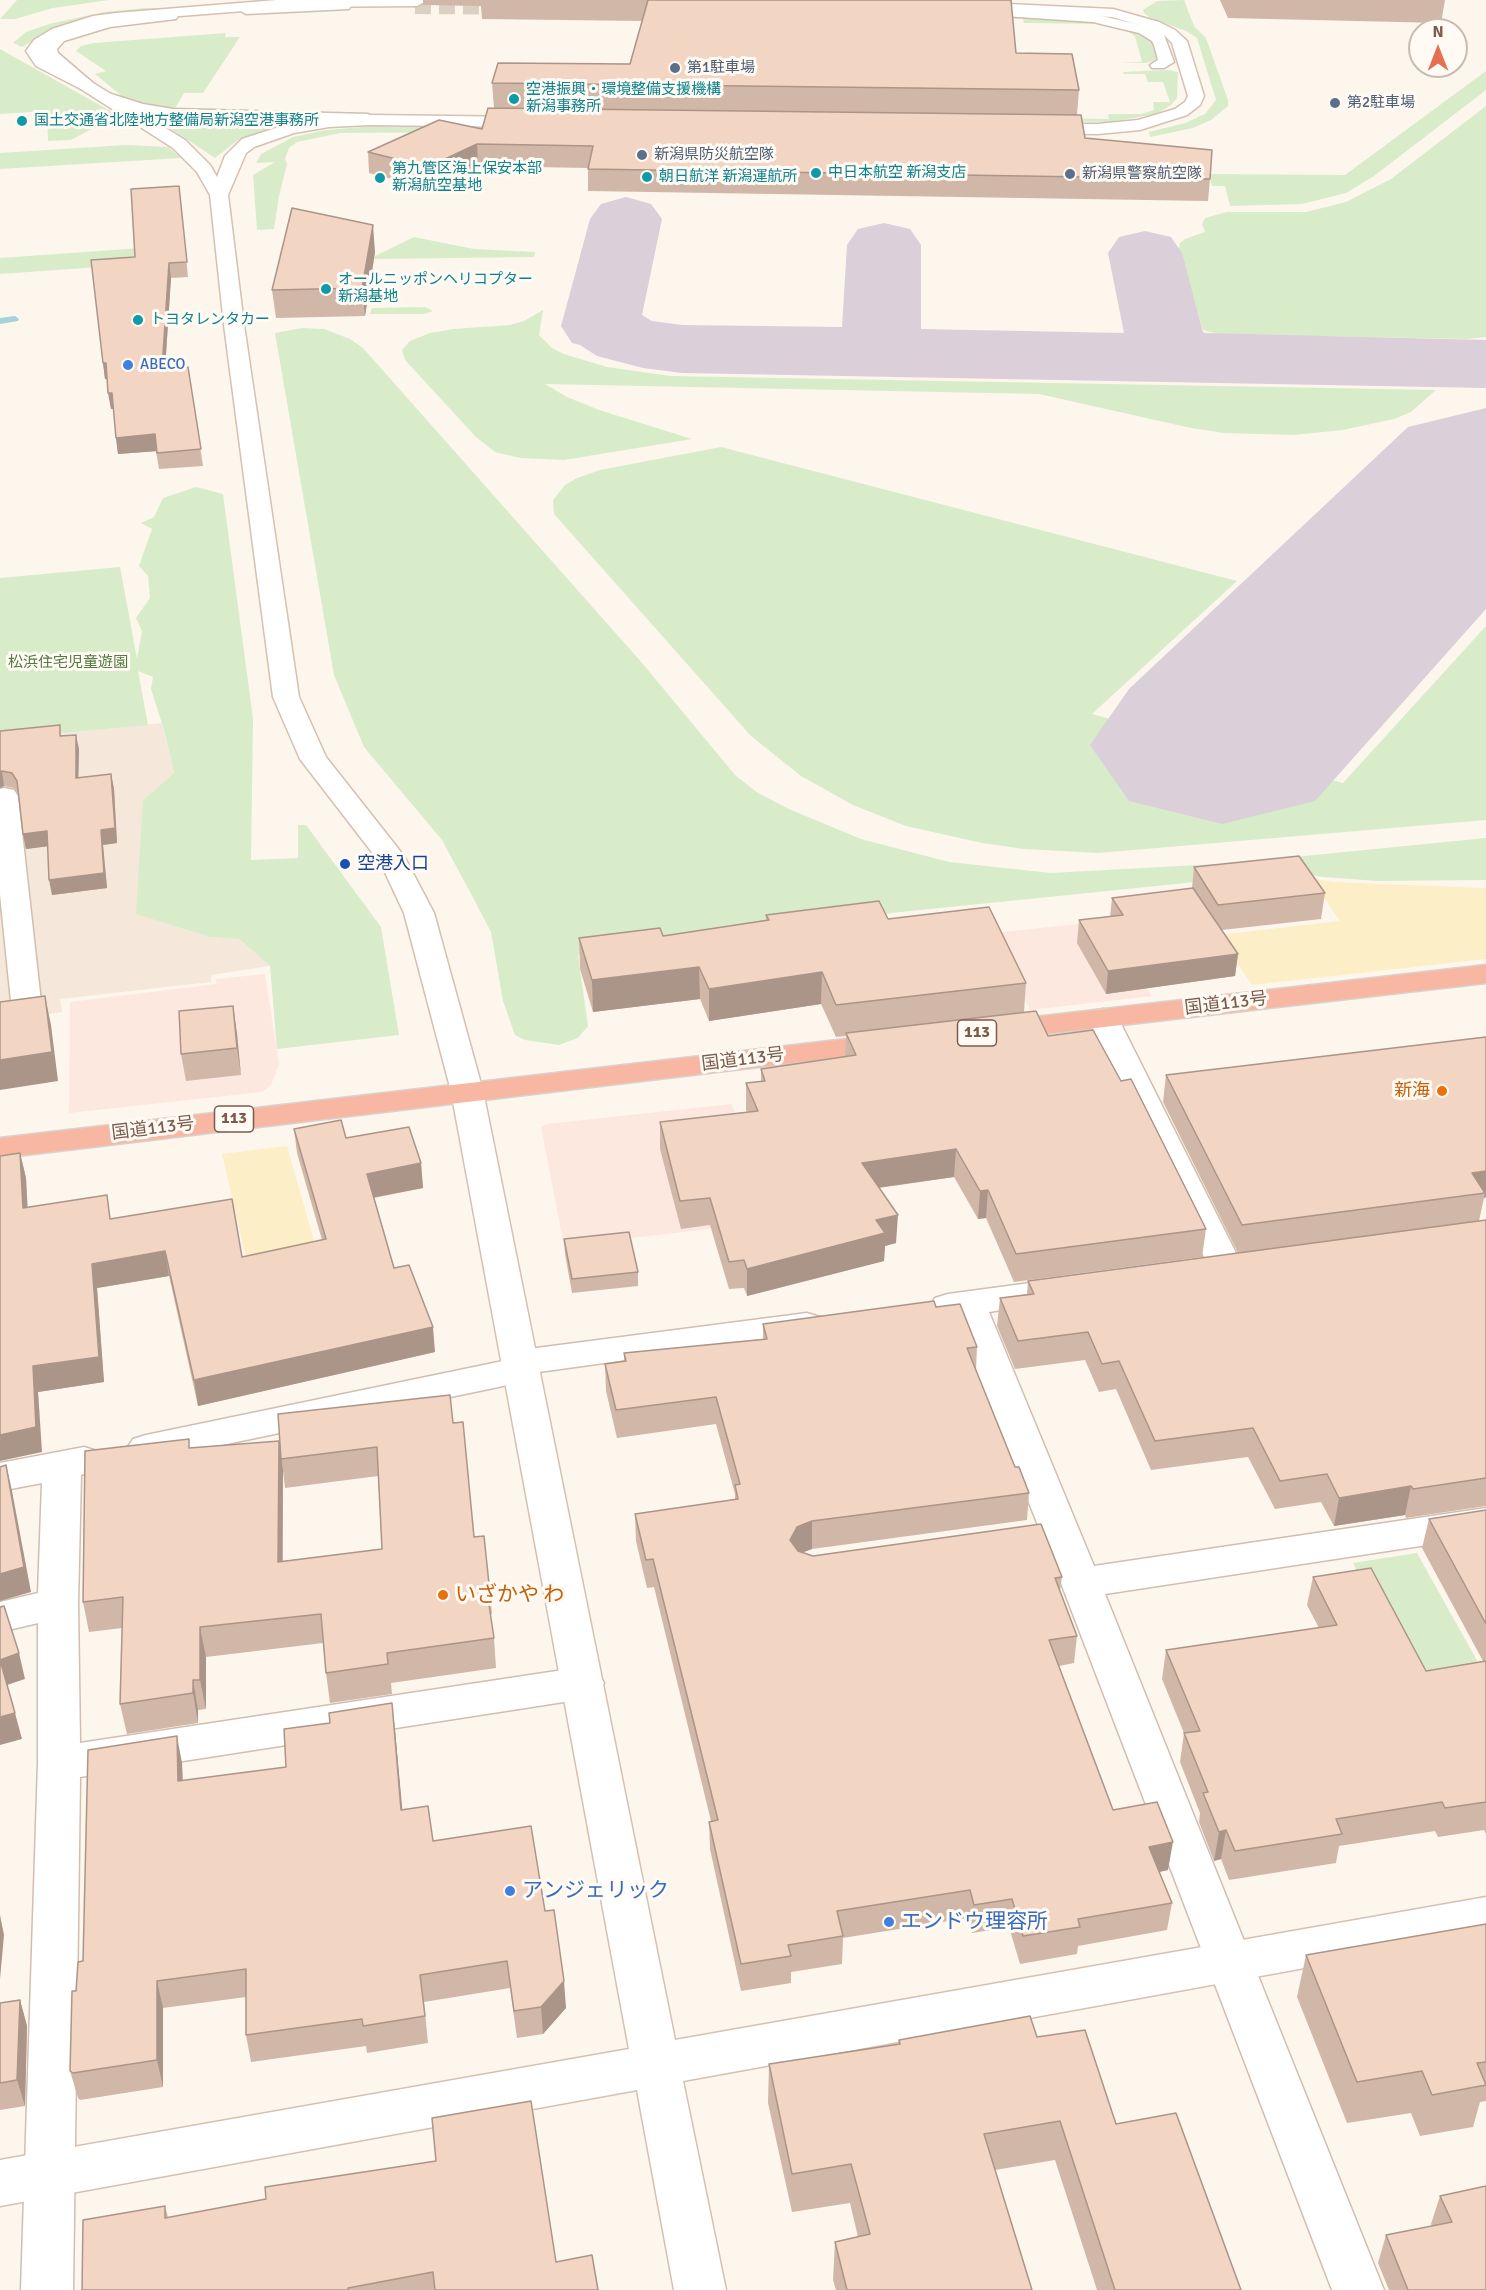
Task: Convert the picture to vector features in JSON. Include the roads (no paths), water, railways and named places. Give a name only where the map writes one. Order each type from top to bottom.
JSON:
[{"type":"highway","name":"国道113号","points":[[972,1033],[1486,974]]},
{"type":"highway","name":"国道113号","points":[[0,1148],[913,1040]]},
{"type":"street","points":[[416,4],[295,3],[116,17],[75,26],[46,37],[34,51],[42,63],[87,86],[137,120],[179,144],[204,169],[219,195],[234,325],[286,697],[313,759],[394,862],[418,913],[467,1091],[700,2290]]},
{"type":"street","points":[[1027,129],[1098,129],[1140,125],[1181,112],[1192,105],[1196,96],[1179,41],[1155,25],[1123,15],[1097,11],[1009,11],[1093,18],[1144,30],[1159,38],[1162,45],[1166,62],[1158,65]]},
{"type":"street","points":[[105,97],[140,109],[173,114],[547,122]]},
{"type":"street","points":[[219,195],[234,156],[248,143],[270,135],[315,124],[345,121],[466,121]]},
{"type":"street","points":[[0,797],[4,796],[9,923],[27,1011]]},
{"type":"street","points":[[1103,1018],[1226,1268]]},
{"type":"street","points":[[1191,1272],[1261,1263]]},
{"type":"street","points":[[921,1310],[1074,1289]]},
{"type":"street","points":[[968,1304],[1042,1534],[1081,1583],[1227,1961],[1358,2290]]},
{"type":"street","points":[[0,1478],[521,1366],[840,1320]]},
{"type":"street","points":[[47,2290],[62,1465]]},
{"type":"street","points":[[1081,1583],[1486,1522]]},
{"type":"street","points":[[0,1617],[58,1603]]},
{"type":"street","points":[[58,1764],[583,1683]]},
{"type":"street","points":[[0,2183],[1486,1916]]},
{"type":"waterway","points":[[0,321],[15,319]]},
{"type":"tunnel","points":[[415,6],[525,7]]},
{"type":"place","name":"第1駐車場","points":[[675,68]]},
{"type":"place","name":"空港振興・環境整備支援機構 新潟事務所","points":[[514,99]]},
{"type":"place","name":"第2駐車場","points":[[1335,103]]},
{"type":"place","name":"国土交通省北陸地方整備局新潟空港事務所","points":[[22,121]]},
{"type":"place","name":"新潟県防災航空隊","points":[[642,155]]},
{"type":"place","name":"中日本航空 新潟支店","points":[[816,173]]},
{"type":"place","name":"新潟県警察航空隊","points":[[1070,174]]},
{"type":"place","name":"朝日航洋 新潟運航所","points":[[647,177]]},
{"type":"place","name":"第九管区海上保安本部 新潟航空基地","points":[[380,178]]},
{"type":"place","name":"オールニッポンヘリコプター 新潟基地","points":[[326,289]]},
{"type":"place","name":"トヨタレンタカー","points":[[138,320]]},
{"type":"place","name":"ABECO","points":[[128,365]]},
{"type":"place","name":"空港入口","points":[[345,864]]},
{"type":"place","name":"新海","points":[[1442,1091]]},
{"type":"place","name":"いざかや わ","points":[[443,1595]]},
{"type":"place","name":"アンジェリック","points":[[510,1891]]},
{"type":"place","name":"エンドウ理容所","points":[[889,1922]]},
{"type":"park label","name":"松浜住宅児童遊園","points":[[68,663]]}]
